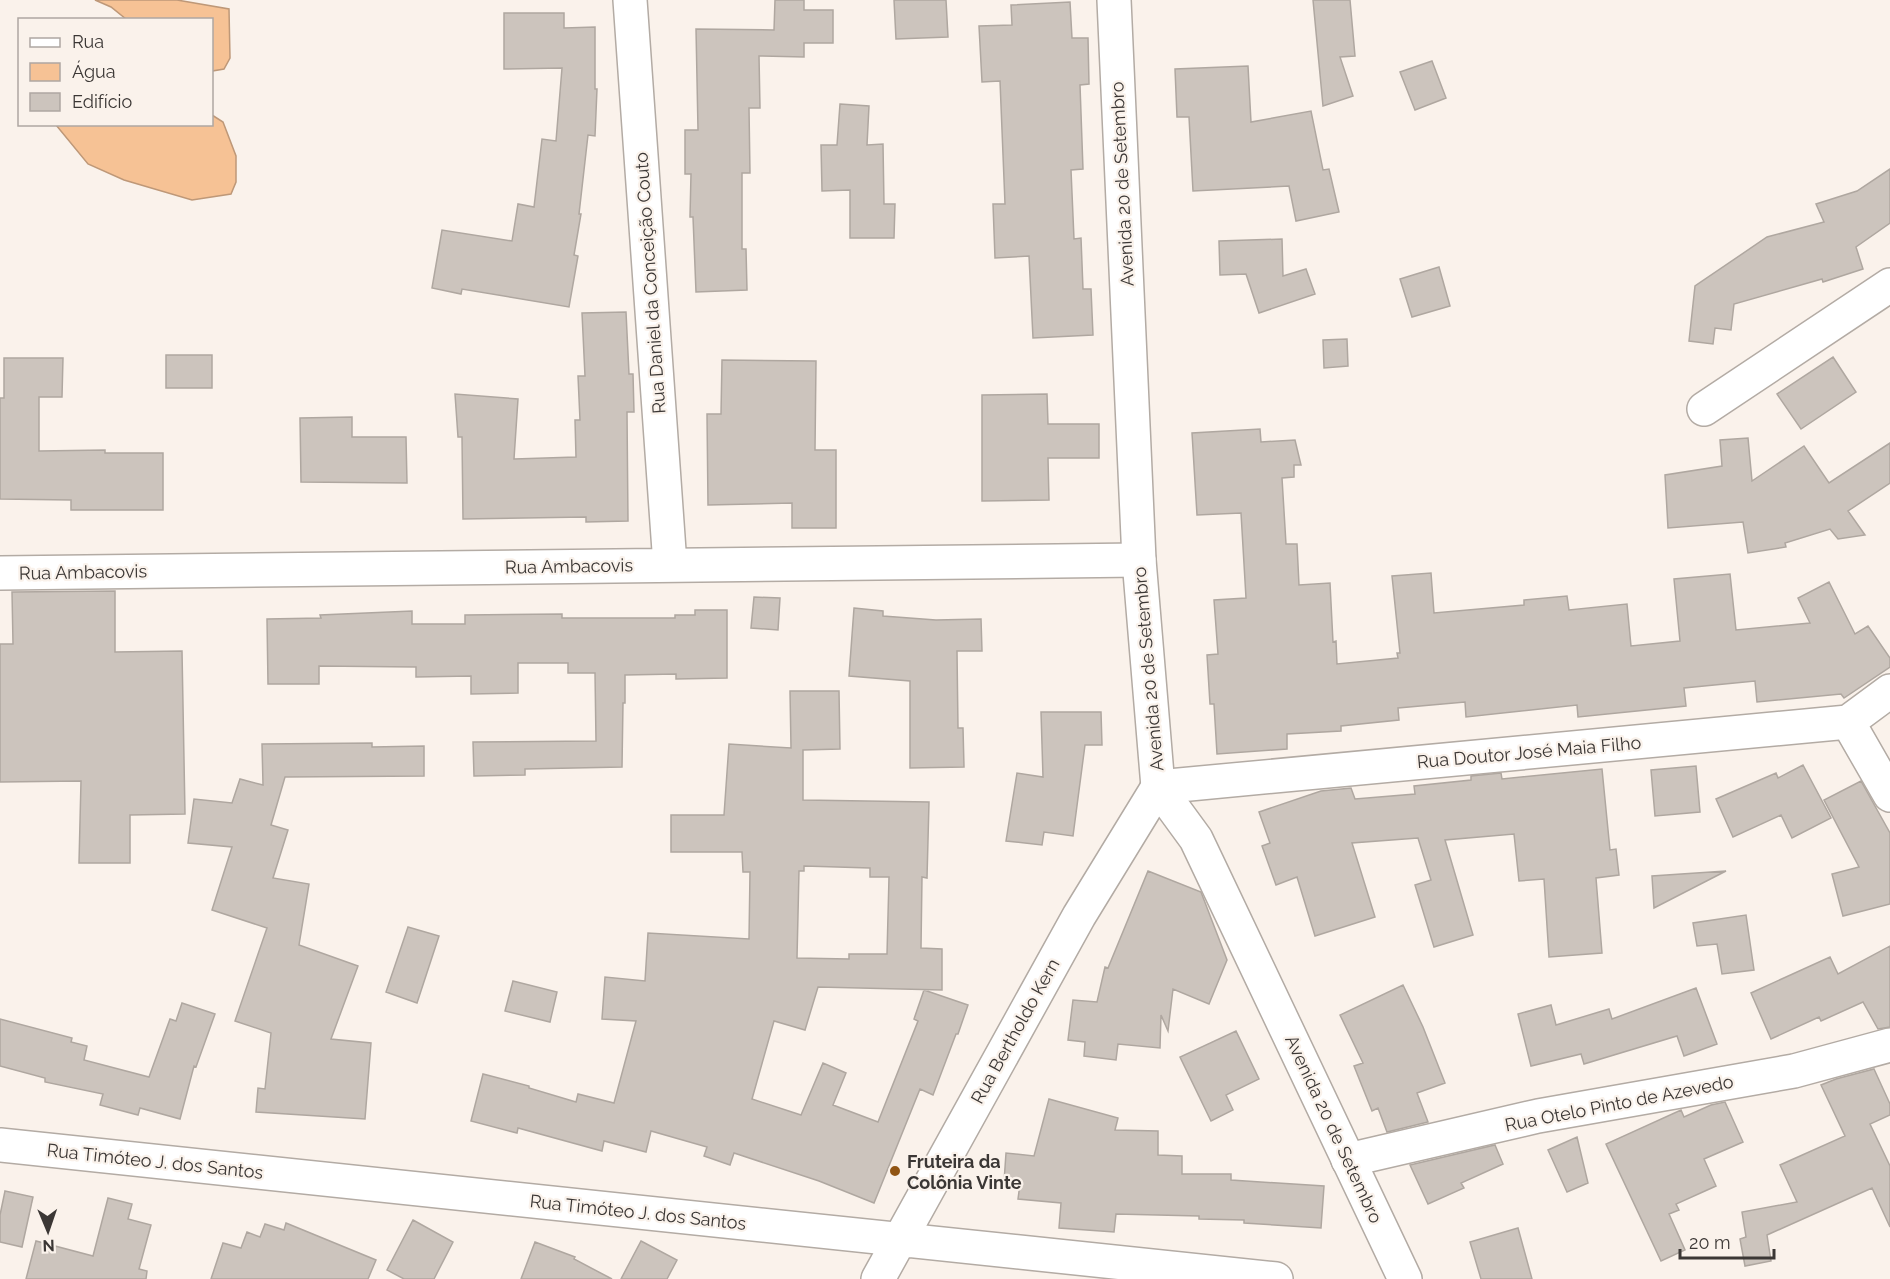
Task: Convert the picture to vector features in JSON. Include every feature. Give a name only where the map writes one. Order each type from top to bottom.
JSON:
[{"type":"street","name":"Rua Daniel da Conceição Couto","points":[[630,0],[670,565]]},
{"type":"street","name":"Avenida 20 de Setembro","points":[[1114,0],[1139,560],[1158,787],[1196,839],[1405,1279]]},
{"type":"street","points":[[1704,409],[1890,285]]},
{"type":"street","name":"Rua Ambacovis","points":[[0,573],[1139,560]]},
{"type":"street","points":[[1890,691],[1848,722],[1890,795]]},
{"type":"street","name":"Rua Doutor José Maia Filho","points":[[1158,787],[1848,722]]},
{"type":"street","name":"Rua Bertholdo Kern","points":[[878,1279],[1079,916],[1158,787]]},
{"type":"street","name":"Rua Otelo Pinto de Azevedo","points":[[1348,1160],[1538,1116],[1794,1071],[1890,1045]]},
{"type":"street","name":"Rua Timóteo J. dos Santos","points":[[0,1145],[1276,1279]]},
{"type":"water","points":[[95,0],[177,0],[229,9],[230,58],[224,69],[213,71],[213,18],[125,18],[111,7]]},
{"type":"water","points":[[213,116],[223,122],[236,156],[236,182],[231,194],[192,200],[124,180],[88,164],[57,126],[213,126]]},
{"type":"building","points":[[775,0],[804,0],[804,10],[833,10],[833,43],[804,43],[804,57],[759,56],[760,108],[749,108],[750,173],[742,173],[742,249],[746,249],[747,290],[696,292],[693,217],[690,217],[691,174],[685,174],[685,130],[698,130],[696,29],[774,30]]},
{"type":"building","points":[[894,0],[946,0],[948,37],[896,39]]},
{"type":"building","points":[[1313,0],[1350,0],[1355,56],[1340,57],[1353,96],[1323,106]]},
{"type":"building","points":[[1070,2],[1072,38],[1088,38],[1089,84],[1080,85],[1083,169],[1071,170],[1074,239],[1081,238],[1083,289],[1091,289],[1093,335],[1033,338],[1029,256],[995,258],[993,204],[1005,204],[1000,81],[982,82],[979,26],[1012,25],[1011,5]]},
{"type":"building","points":[[504,13],[564,13],[564,28],[595,27],[595,89],[597,89],[595,136],[588,135],[579,214],[581,214],[574,255],[578,256],[569,307],[462,289],[461,294],[432,288],[442,230],[512,241],[518,204],[534,207],[542,139],[556,141],[562,68],[504,69]]},
{"type":"building","points":[[1432,61],[1446,98],[1415,110],[1400,72]]},
{"type":"building","points":[[1248,66],[1251,122],[1311,111],[1323,170],[1329,169],[1339,212],[1296,221],[1289,186],[1193,191],[1189,117],[1177,117],[1175,69]]},
{"type":"building","points":[[840,104],[869,106],[867,145],[883,144],[884,204],[895,204],[894,238],[850,238],[850,190],[822,191],[821,145],[837,145]]},
{"type":"building","points":[[1890,169],[1890,223],[1856,247],[1863,269],[1823,282],[1822,279],[1734,304],[1731,330],[1715,328],[1713,344],[1689,341],[1695,286],[1767,237],[1824,222],[1816,204],[1857,191]]},
{"type":"building","points":[[1282,239],[1283,276],[1306,269],[1315,294],[1259,313],[1246,274],[1220,275],[1219,241]]},
{"type":"building","points":[[1439,267],[1450,306],[1412,317],[1400,279]]},
{"type":"building","points":[[626,312],[629,374],[633,374],[634,412],[627,412],[628,521],[586,522],[586,517],[463,519],[462,437],[458,437],[455,394],[518,399],[514,459],[576,457],[575,420],[580,420],[578,376],[585,376],[582,313]]},
{"type":"building","points":[[1347,339],[1348,366],[1324,368],[1323,340]]},
{"type":"building","points":[[166,355],[212,355],[212,388],[166,388]]},
{"type":"building","points":[[1833,357],[1856,392],[1801,429],[1777,394]]},
{"type":"building","points":[[4,358],[63,358],[62,397],[39,397],[39,451],[105,450],[105,453],[163,453],[163,510],[71,510],[71,500],[0,499],[0,398],[4,398]]},
{"type":"building","points":[[722,360],[816,361],[815,450],[836,450],[836,528],[792,528],[792,503],[708,505],[707,414],[721,414]]},
{"type":"building","points":[[1047,394],[1048,424],[1099,424],[1099,458],[1048,458],[1049,500],[982,501],[982,395]]},
{"type":"building","points":[[352,417],[352,437],[406,437],[407,483],[301,482],[300,418]]},
{"type":"building","points":[[1260,429],[1261,442],[1295,440],[1301,465],[1294,465],[1294,477],[1282,478],[1286,544],[1297,544],[1299,585],[1330,583],[1333,642],[1336,641],[1337,664],[1398,658],[1397,653],[1400,653],[1392,576],[1431,573],[1434,613],[1524,605],[1524,600],[1567,596],[1569,610],[1627,604],[1631,646],[1680,641],[1674,579],[1730,574],[1736,630],[1810,623],[1798,598],[1829,582],[1855,634],[1868,626],[1890,658],[1890,667],[1844,698],[1841,694],[1757,702],[1755,681],[1684,688],[1686,706],[1578,717],[1577,705],[1466,717],[1465,702],[1398,708],[1399,720],[1341,726],[1341,731],[1287,734],[1287,749],[1217,754],[1214,704],[1210,704],[1207,655],[1218,654],[1214,600],[1246,598],[1241,513],[1197,515],[1192,433]]},
{"type":"building","points":[[1748,438],[1752,481],[1804,446],[1829,483],[1890,443],[1890,483],[1848,511],[1865,535],[1838,539],[1830,529],[1785,543],[1786,547],[1748,553],[1743,522],[1668,528],[1665,475],[1722,466],[1720,440]]},
{"type":"building","points":[[115,591],[115,652],[182,651],[185,814],[130,815],[130,863],[79,863],[81,781],[0,782],[0,644],[13,644],[12,592]]},
{"type":"building","points":[[754,597],[780,598],[778,630],[751,628]]},
{"type":"building","points":[[854,608],[883,611],[883,616],[936,620],[981,619],[982,651],[957,651],[958,728],[963,728],[964,767],[910,768],[910,681],[849,676]]},
{"type":"building","points":[[695,610],[727,610],[727,678],[676,679],[676,674],[625,675],[622,767],[525,769],[525,775],[474,776],[473,742],[596,741],[595,673],[568,673],[568,663],[518,663],[518,693],[471,694],[471,676],[416,677],[416,667],[319,666],[319,684],[268,684],[267,619],[321,618],[320,615],[412,611],[412,624],[465,624],[465,615],[562,614],[562,618],[675,618],[675,615],[695,615]]},
{"type":"building","points":[[790,691],[839,691],[840,749],[803,750],[803,800],[929,802],[927,878],[922,877],[921,948],[942,949],[942,990],[818,987],[805,1030],[774,1021],[752,1099],[801,1115],[823,1063],[846,1073],[833,1105],[878,1122],[918,1021],[914,1019],[924,990],[968,1005],[933,1095],[920,1089],[874,1203],[819,1181],[734,1153],[730,1165],[704,1156],[707,1147],[651,1131],[646,1152],[604,1141],[602,1151],[518,1128],[517,1133],[471,1121],[483,1074],[576,1102],[578,1094],[614,1103],[636,1021],[602,1019],[605,977],[645,981],[648,933],[749,939],[750,872],[743,872],[742,852],[671,852],[671,815],[724,815],[729,744],[791,748]],"holes":[[[804,866],[870,868],[870,877],[889,877],[887,954],[849,954],[849,959],[797,958],[799,871],[804,871]]]},
{"type":"building","points":[[1041,712],[1101,712],[1102,745],[1085,745],[1073,836],[1044,832],[1042,845],[1006,841],[1017,773],[1043,777]]},
{"type":"building","points":[[372,743],[372,747],[424,746],[424,776],[285,777],[271,825],[288,830],[273,878],[309,884],[299,945],[358,966],[331,1039],[371,1043],[365,1119],[256,1112],[258,1088],[265,1089],[271,1033],[235,1021],[267,928],[212,910],[232,847],[188,843],[194,799],[232,803],[240,779],[263,785],[262,744]]},
{"type":"building","points":[[1803,765],[1831,818],[1792,838],[1781,815],[1733,837],[1716,799],[1776,773],[1778,778]]},
{"type":"building","points":[[1696,766],[1700,812],[1655,816],[1651,770]]},
{"type":"building","points":[[1602,769],[1610,850],[1616,849],[1619,875],[1596,878],[1602,953],[1549,957],[1544,879],[1519,881],[1514,834],[1445,840],[1473,935],[1434,947],[1415,885],[1431,880],[1418,838],[1352,843],[1375,917],[1315,936],[1297,877],[1276,885],[1262,846],[1270,843],[1259,812],[1321,791],[1351,788],[1355,799],[1415,794],[1414,786],[1471,780],[1471,776],[1501,773],[1502,779]]},
{"type":"building","points":[[1861,781],[1890,833],[1890,904],[1843,916],[1832,874],[1859,867],[1824,800]]},
{"type":"building","points":[[1148,871],[1201,892],[1227,960],[1209,1004],[1173,989],[1168,1031],[1161,1015],[1160,1048],[1118,1044],[1116,1060],[1084,1056],[1085,1042],[1068,1040],[1073,1000],[1097,1002],[1105,967],[1108,968]]},
{"type":"building","points":[[1726,871],[1654,908],[1652,876]]},
{"type":"building","points":[[1746,915],[1754,970],[1722,974],[1717,944],[1697,946],[1693,923]]},
{"type":"building","points":[[408,927],[439,936],[417,1003],[386,992]]},
{"type":"building","points":[[1890,946],[1890,1027],[1878,1029],[1863,1002],[1821,1021],[1819,1017],[1771,1039],[1751,993],[1830,957],[1838,974]]},
{"type":"building","points":[[513,981],[557,992],[550,1022],[505,1011]]},
{"type":"building","points":[[1403,985],[1423,1027],[1445,1083],[1417,1093],[1428,1122],[1387,1132],[1378,1108],[1372,1111],[1354,1066],[1363,1063],[1340,1015]]},
{"type":"building","points":[[1696,988],[1717,1044],[1684,1056],[1677,1036],[1584,1064],[1581,1054],[1531,1066],[1518,1014],[1551,1005],[1556,1025],[1609,1009],[1612,1019]]},
{"type":"building","points":[[182,1003],[215,1014],[196,1067],[194,1066],[180,1119],[140,1108],[138,1115],[100,1105],[103,1094],[45,1082],[45,1078],[0,1066],[0,1019],[72,1038],[71,1042],[87,1046],[84,1060],[149,1077],[170,1019],[176,1021]]},
{"type":"building","points":[[1236,1031],[1259,1079],[1226,1095],[1233,1110],[1211,1121],[1180,1057]]},
{"type":"building","points":[[1874,1069],[1890,1104],[1890,1115],[1870,1124],[1890,1166],[1890,1227],[1872,1188],[1767,1235],[1771,1261],[1745,1266],[1740,1239],[1746,1237],[1742,1212],[1797,1202],[1780,1165],[1845,1136],[1821,1085]]},
{"type":"building","points":[[1049,1099],[1118,1118],[1115,1130],[1158,1131],[1158,1155],[1182,1156],[1182,1174],[1231,1174],[1231,1180],[1324,1186],[1321,1228],[1244,1223],[1244,1220],[1199,1219],[1199,1216],[1116,1214],[1114,1232],[1059,1228],[1061,1203],[1018,1199],[1020,1184],[1004,1182],[1006,1153],[1034,1156]]},
{"type":"building","points":[[1725,1102],[1743,1142],[1704,1159],[1716,1186],[1676,1204],[1679,1210],[1669,1214],[1685,1250],[1661,1261],[1606,1144],[1681,1110],[1684,1117],[1711,1105]]},
{"type":"building","points":[[1577,1137],[1588,1183],[1567,1192],[1548,1150]]},
{"type":"building","points":[[1495,1145],[1503,1164],[1461,1183],[1464,1188],[1428,1204],[1410,1165]]},
{"type":"building","points":[[5,1191],[33,1197],[22,1247],[0,1242],[0,1215]]},
{"type":"building","points":[[108,1198],[132,1204],[128,1219],[151,1225],[139,1269],[147,1271],[146,1279],[26,1279],[36,1241],[93,1256]]},
{"type":"building","points":[[413,1220],[453,1242],[434,1279],[404,1279],[387,1270]]},
{"type":"building","points":[[286,1223],[376,1260],[368,1279],[211,1279],[223,1243],[241,1248],[247,1232],[260,1237],[265,1224],[284,1230]]},
{"type":"building","points":[[1518,1228],[1532,1279],[1481,1279],[1470,1242]]},
{"type":"building","points":[[641,1241],[677,1260],[667,1279],[621,1279]]},
{"type":"building","points":[[535,1242],[575,1257],[574,1259],[612,1279],[521,1279]]},
{"type":"place","name":"Fruteira da Colônia Vinte","points":[[895,1171]]}]
